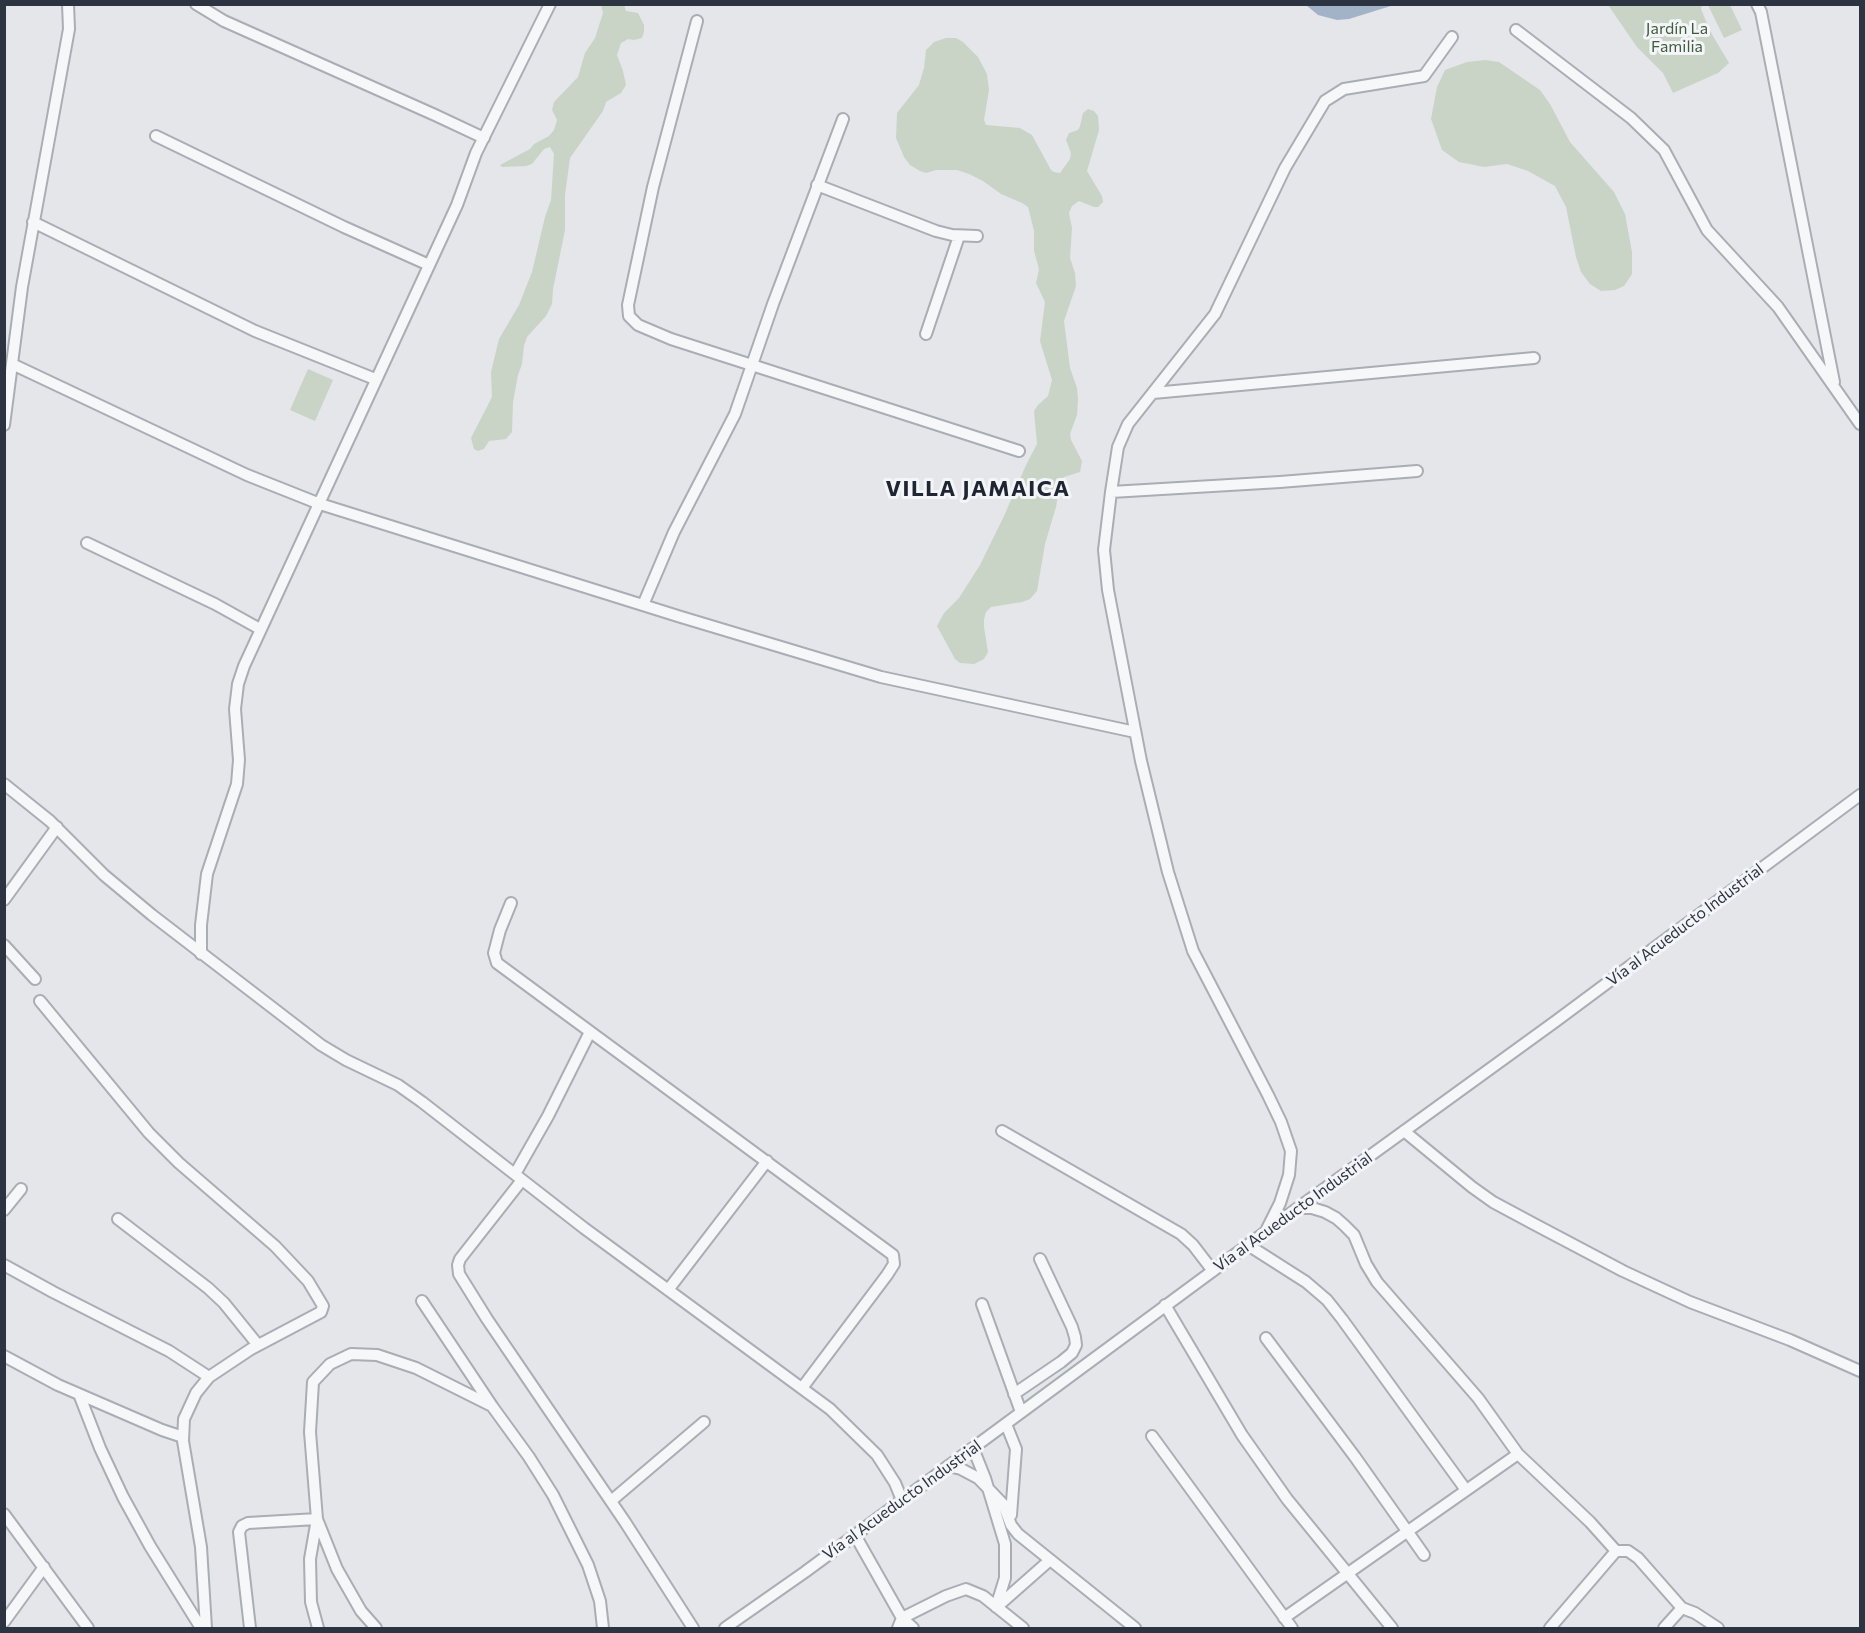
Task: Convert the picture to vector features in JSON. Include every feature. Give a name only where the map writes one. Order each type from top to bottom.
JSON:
[{"type":"street","points":[[4,425],[33,222],[66,47],[70,20],[68,4]]},
{"type":"street","points":[[196,4],[224,21],[484,138]]},
{"type":"street","points":[[201,954],[201,925],[207,874],[237,784],[239,760],[235,708],[238,684],[260,629],[457,205],[484,138],[550,4]]},
{"type":"street","points":[[1757,4],[1762,18],[1835,388]]},
{"type":"street","points":[[1762,18],[1766,4]]},
{"type":"street","points":[[697,21],[654,187],[627,311],[633,320],[646,329],[1019,451]]},
{"type":"street","points":[[1516,30],[1631,118],[1664,150],[1707,230],[1778,307],[1860,424]]},
{"type":"street","points":[[1266,1232],[1280,1203],[1289,1175],[1291,1151],[1268,1095],[1193,951],[1168,872],[1135,732],[1105,570],[1105,537],[1111,492],[1122,436],[1128,424],[1215,314],[1285,168],[1325,101],[1344,89],[1424,76],[1452,37]]},
{"type":"street","points":[[643,605],[674,532],[725,436],[843,119]]},
{"type":"street","points":[[156,136],[344,227],[429,265]]},
{"type":"street","points":[[817,185],[936,231],[959,236],[977,236]]},
{"type":"street","points":[[33,222],[255,331],[375,379]]},
{"type":"street","points":[[926,334],[959,236]]},
{"type":"street","points":[[1153,393],[1534,358]]},
{"type":"street","points":[[12,364],[238,470],[320,504],[881,677],[1135,732]]},
{"type":"street","points":[[1111,492],[1417,471]]},
{"type":"street","points":[[87,543],[206,600],[260,629]]},
{"type":"street","points":[[4,784],[57,827],[104,875],[201,954],[321,1045],[398,1085],[845,1422],[877,1455],[895,1483],[902,1500]]},
{"type":"street","name":"Vía al Acueducto Industrial","points":[[725,1629],[1165,1305],[1565,1015],[1860,795]]},
{"type":"street","points":[[4,900],[57,827]]},
{"type":"street","points":[[511,903],[494,953],[497,963],[889,1251],[895,1259],[887,1275],[802,1388]]},
{"type":"street","points":[[4,945],[35,979]]},
{"type":"street","points":[[40,1001],[149,1133],[187,1171],[275,1246],[316,1292],[323,1306],[323,1310],[258,1346],[209,1377],[202,1384],[186,1412],[183,1437],[201,1547],[206,1629]]},
{"type":"street","points":[[590,1032],[518,1177],[460,1259],[459,1274],[693,1629]]},
{"type":"street","points":[[1002,1131],[1181,1234],[1198,1250],[1213,1271]]},
{"type":"street","points":[[1404,1131],[1493,1202],[1623,1271],[1690,1302],[1790,1340],[1860,1371]]},
{"type":"street","points":[[668,1290],[767,1161]]},
{"type":"street","points":[[4,1210],[21,1189]]},
{"type":"street","points":[[1298,1208],[1312,1208],[1336,1218],[1354,1235],[1366,1264],[1377,1282],[1478,1398],[1518,1454],[1590,1522],[1616,1551],[1628,1551],[1638,1558],[1682,1608],[1695,1613],[1719,1629]]},
{"type":"street","points":[[117,1219],[176,1263],[224,1303],[258,1346]]},
{"type":"street","points":[[1248,1245],[1299,1277],[1327,1300],[1466,1490]]},
{"type":"street","points":[[1014,1394],[1061,1362],[1072,1353],[1076,1346],[1076,1337],[1072,1327],[1040,1259]]},
{"type":"street","points":[[4,1265],[169,1351],[209,1377]]},
{"type":"street","points":[[422,1301],[553,1495],[588,1565],[600,1601],[603,1629]]},
{"type":"street","points":[[982,1304],[1021,1412]]},
{"type":"street","points":[[1165,1305],[1242,1435],[1287,1499],[1392,1629]]},
{"type":"street","points":[[1266,1338],[1424,1555]]},
{"type":"street","points":[[318,1629],[311,1602],[310,1560],[317,1519],[310,1432],[313,1382],[330,1364],[351,1354],[376,1355],[416,1368],[492,1406]]},
{"type":"street","points":[[4,1356],[79,1394],[183,1437]]},
{"type":"street","points":[[79,1394],[100,1448],[123,1497],[201,1629]]},
{"type":"street","points":[[610,1501],[704,1422]]},
{"type":"street","points":[[1005,1544],[1011,1525],[1011,1494],[1016,1449],[1006,1424]]},
{"type":"street","points":[[1152,1436],[1292,1629]]},
{"type":"street","points":[[973,1448],[1005,1544],[1005,1578],[996,1607]]},
{"type":"street","points":[[1284,1618],[1518,1454]]},
{"type":"street","points":[[948,1466],[970,1473],[988,1488],[1003,1504],[1011,1525],[1018,1534],[1135,1629]]},
{"type":"street","points":[[4,1514],[88,1629]]},
{"type":"street","points":[[250,1629],[239,1532],[242,1526],[248,1523],[317,1519]]},
{"type":"street","points":[[317,1519],[337,1569],[361,1611],[376,1629]]},
{"type":"street","points":[[855,1535],[900,1623],[913,1629]]},
{"type":"street","points":[[1550,1629],[1616,1551]]},
{"type":"street","points":[[996,1607],[1050,1560]]},
{"type":"street","points":[[4,1622],[44,1567]]},
{"type":"street","points":[[900,1623],[946,1596],[966,1589],[983,1596],[1023,1629]]},
{"type":"street","points":[[1664,1629],[1682,1608]]},
{"type":"green space","points":[[601,5],[624,5],[626,11],[638,13],[644,25],[644,32],[642,38],[628,39],[621,43],[617,55],[626,85],[621,93],[606,102],[603,111],[570,158],[565,195],[565,230],[552,304],[546,316],[527,337],[524,346],[513,402],[512,432],[506,439],[489,441],[484,449],[478,451],[474,449],[471,438],[492,397],[491,372],[499,339],[519,305],[532,272],[551,200],[554,154],[550,147],[544,149],[532,164],[502,167],[500,165],[530,149],[554,130],[557,120],[552,110],[554,102],[578,77],[585,53],[595,38],[603,13]]},
{"type":"green space","name":"Jardín La Familia","points":[[1608,5],[1702,5],[1701,9],[1710,31],[1729,63],[1718,73],[1673,93],[1663,73],[1637,47]]},
{"type":"green space","points":[[1708,5],[1730,5],[1742,30],[1724,38]]},
{"type":"green space","points":[[956,38],[963,42],[978,57],[987,74],[989,90],[984,120],[986,125],[1020,128],[1032,135],[1054,172],[1060,173],[1070,159],[1071,153],[1066,140],[1069,133],[1078,130],[1083,113],[1088,109],[1094,111],[1098,116],[1099,130],[1087,171],[1102,196],[1103,202],[1098,207],[1094,207],[1079,201],[1072,206],[1069,213],[1072,228],[1070,258],[1076,286],[1064,321],[1070,368],[1078,399],[1077,415],[1070,434],[1082,461],[1080,472],[1064,477],[1060,481],[1037,591],[1030,599],[991,607],[986,612],[984,627],[988,652],[984,659],[974,664],[960,663],[955,659],[937,626],[944,613],[959,598],[980,565],[1004,516],[1037,444],[1034,411],[1048,396],[1052,380],[1040,341],[1045,302],[1036,283],[1039,269],[1028,207],[1001,194],[983,181],[957,170],[936,170],[926,173],[920,171],[910,165],[904,157],[896,138],[897,113],[919,85],[926,50],[934,42]]},
{"type":"green space","points":[[1485,60],[1499,62],[1540,90],[1570,142],[1614,192],[1625,214],[1632,252],[1632,274],[1624,286],[1615,290],[1601,291],[1590,284],[1581,272],[1566,207],[1555,186],[1528,171],[1507,164],[1484,167],[1459,162],[1442,150],[1431,119],[1437,87],[1445,70],[1467,62]]},
{"type":"green space","points":[[308,369],[333,380],[315,421],[290,410]]},
{"type":"water","points":[[1306,5],[1394,5],[1349,19],[1337,20],[1318,15]]},
{"type":"district","name":"VILLA JAMAICA","points":[[978,489]]}]
